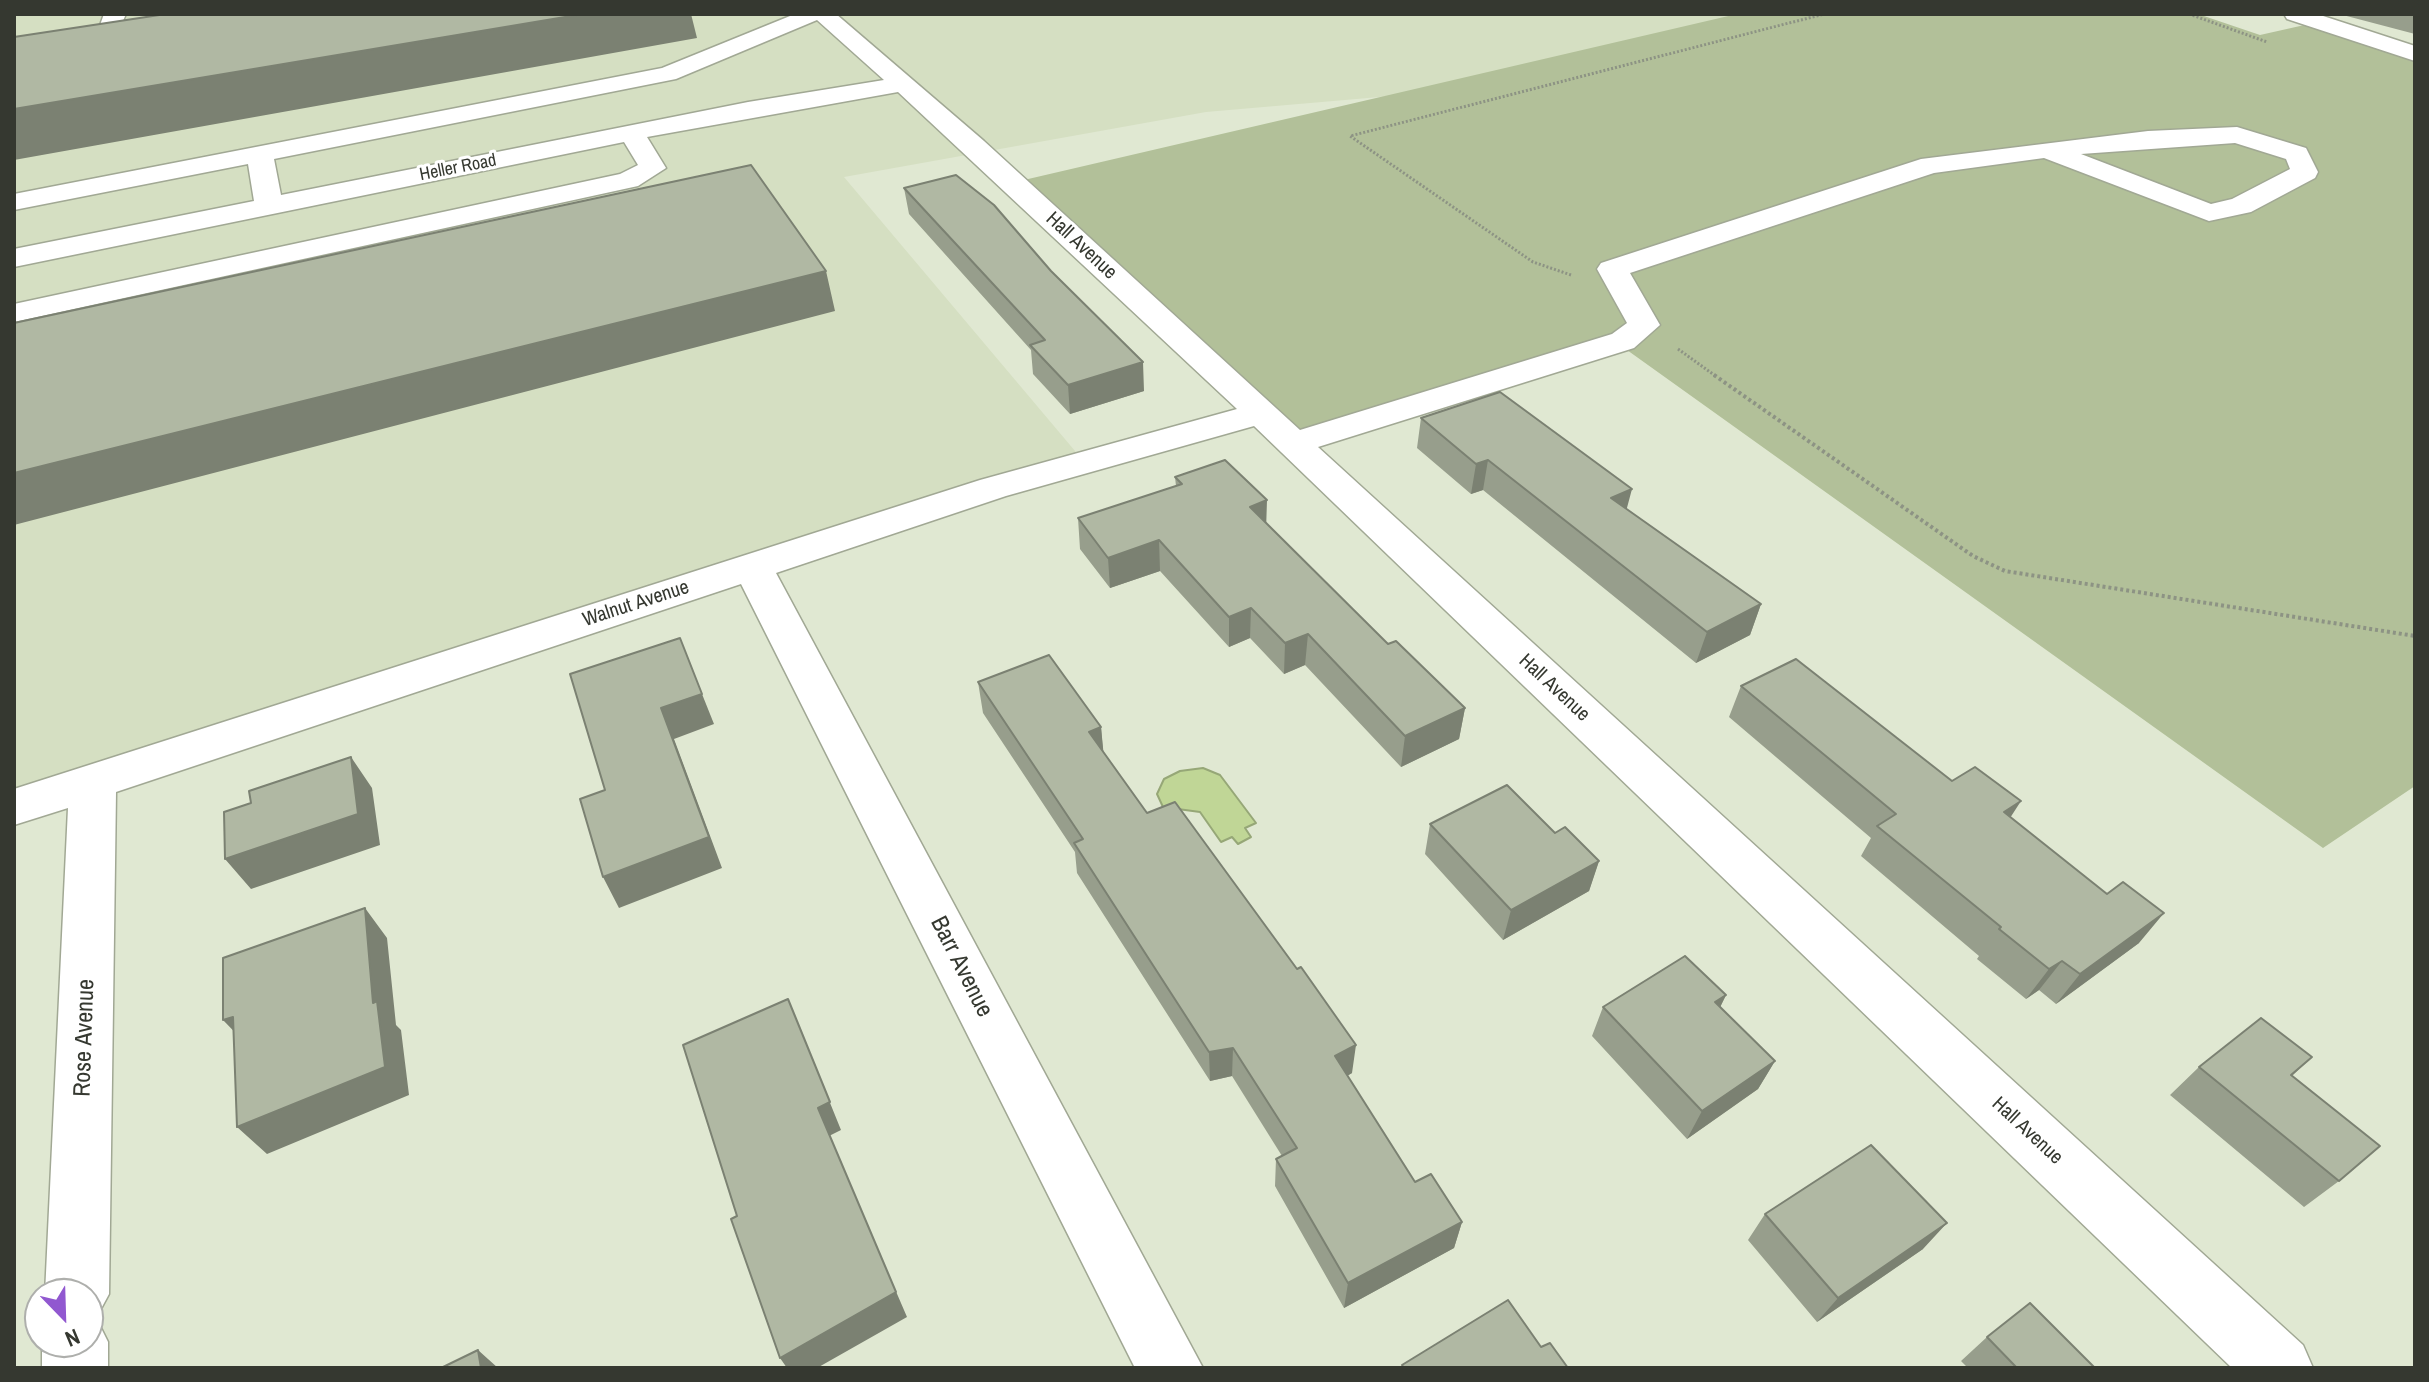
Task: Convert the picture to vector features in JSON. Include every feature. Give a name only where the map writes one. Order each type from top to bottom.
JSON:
[{"type":"street","points":[[14,202],[668,74],[814,14]]},
{"type":"street","name":"Hall Avenue","points":[[823,14],[904,84],[1261,413],[2280,1368]]},
{"type":"street","points":[[2295,14],[2415,54]]},
{"type":"street","name":"Heller Road","points":[[14,258],[631,133],[904,84]]},
{"type":"street","points":[[14,313],[628,180],[653,168],[631,133]]},
{"type":"street","points":[[1293,443],[1623,341],[1644,325],[1612,269],[1930,165],[2047,150],[2148,139],[2237,135],[2297,154],[2305,172],[2241,206],[2209,213],[2047,150]]},
{"type":"street","points":[[260,154],[269,206]]},
{"type":"street","points":[[50,305],[51,250]]},
{"type":"street","name":"Walnut Avenue","points":[[14,807],[993,488],[1261,413]]},
{"type":"street","name":"Barr Avenue","points":[[752,566],[1170,1368]]},
{"type":"street","name":"Rose Avenue","points":[[78,1278],[93,782]]},
{"type":"path","points":[[1824,14],[1350,136],[1533,262],[1576,276],[1973,556],[2005,571],[2035,578],[2415,636]]},
{"type":"path","points":[[2189,14],[2276,45]]},
{"type":"shaded area","points":[[14,14],[1793,14],[1507,86],[1206,112],[844,177],[1086,464],[14,806]]},
{"type":"shaded area","points":[[1737,14],[2198,14],[2260,35],[2309,24],[2415,59],[2415,786],[2323,848],[1627,350],[1306,448],[1011,183]]},
{"type":"shaded area","points":[[1203,768],[1220,775],[1256,823],[1245,828],[1251,837],[1238,844],[1232,837],[1221,842],[1200,812],[1163,807],[1157,794],[1164,779],[1180,771]]},
{"type":"building","points":[[166,14],[583,14],[14,109],[14,37]]},
{"type":"building","points":[[751,165],[826,271],[14,473],[14,323]]},
{"type":"building","points":[[956,175],[994,205],[1051,271],[1143,362],[1068,385],[1030,345],[1045,340],[904,188]]},
{"type":"building","points":[[1500,392],[1632,489],[1611,498],[1761,604],[1707,632],[1488,460],[1476,464],[1421,418]]},
{"type":"building","points":[[1225,460],[1267,500],[1250,507],[1388,644],[1396,641],[1465,708],[1405,736],[1308,634],[1285,643],[1251,608],[1229,617],[1159,540],[1108,558],[1078,518],[1182,484],[1175,477]]},
{"type":"building","points":[[680,638],[702,694],[661,708],[709,837],[603,877],[580,799],[605,790],[570,674]]},
{"type":"building","points":[[1049,655],[1101,727],[1089,732],[1147,813],[1175,802],[1297,969],[1301,967],[1356,1045],[1335,1056],[1415,1182],[1431,1174],[1462,1222],[1348,1283],[1276,1159],[1297,1148],[1233,1048],[1209,1052],[1074,843],[1083,839],[978,682]]},
{"type":"building","points":[[1796,659],[1952,781],[1975,767],[2021,801],[2004,812],[2107,894],[2123,882],[2164,913],[2080,974],[2062,961],[2049,969],[1877,826],[1896,814],[1741,686]]},
{"type":"building","points":[[351,757],[358,814],[225,859],[224,812],[251,803],[249,791]]},
{"type":"building","points":[[1507,785],[1555,833],[1565,827],[1599,861],[1511,910],[1430,824]]},
{"type":"building","points":[[365,908],[373,1003],[377,1001],[385,1067],[237,1127],[233,1017],[223,1020],[223,958]]},
{"type":"building","points":[[1685,956],[1726,995],[1715,1002],[1775,1061],[1702,1111],[1603,1007]]},
{"type":"building","points":[[788,999],[830,1102],[818,1108],[896,1292],[780,1358],[731,1219],[737,1216],[683,1045]]},
{"type":"building","points":[[2261,1018],[2312,1057],[2291,1075],[2380,1146],[2339,1181],[2199,1067]]},
{"type":"building","points":[[1871,1145],[1947,1223],[1838,1298],[1765,1214]]},
{"type":"building","points":[[1508,1300],[1541,1347],[1550,1343],[1568,1368],[1404,1368],[1402,1365]]},
{"type":"building","points":[[2030,1303],[2095,1368],[2017,1368],[1987,1337]]},
{"type":"building","points":[[478,1350],[481,1368],[441,1368]]}]
